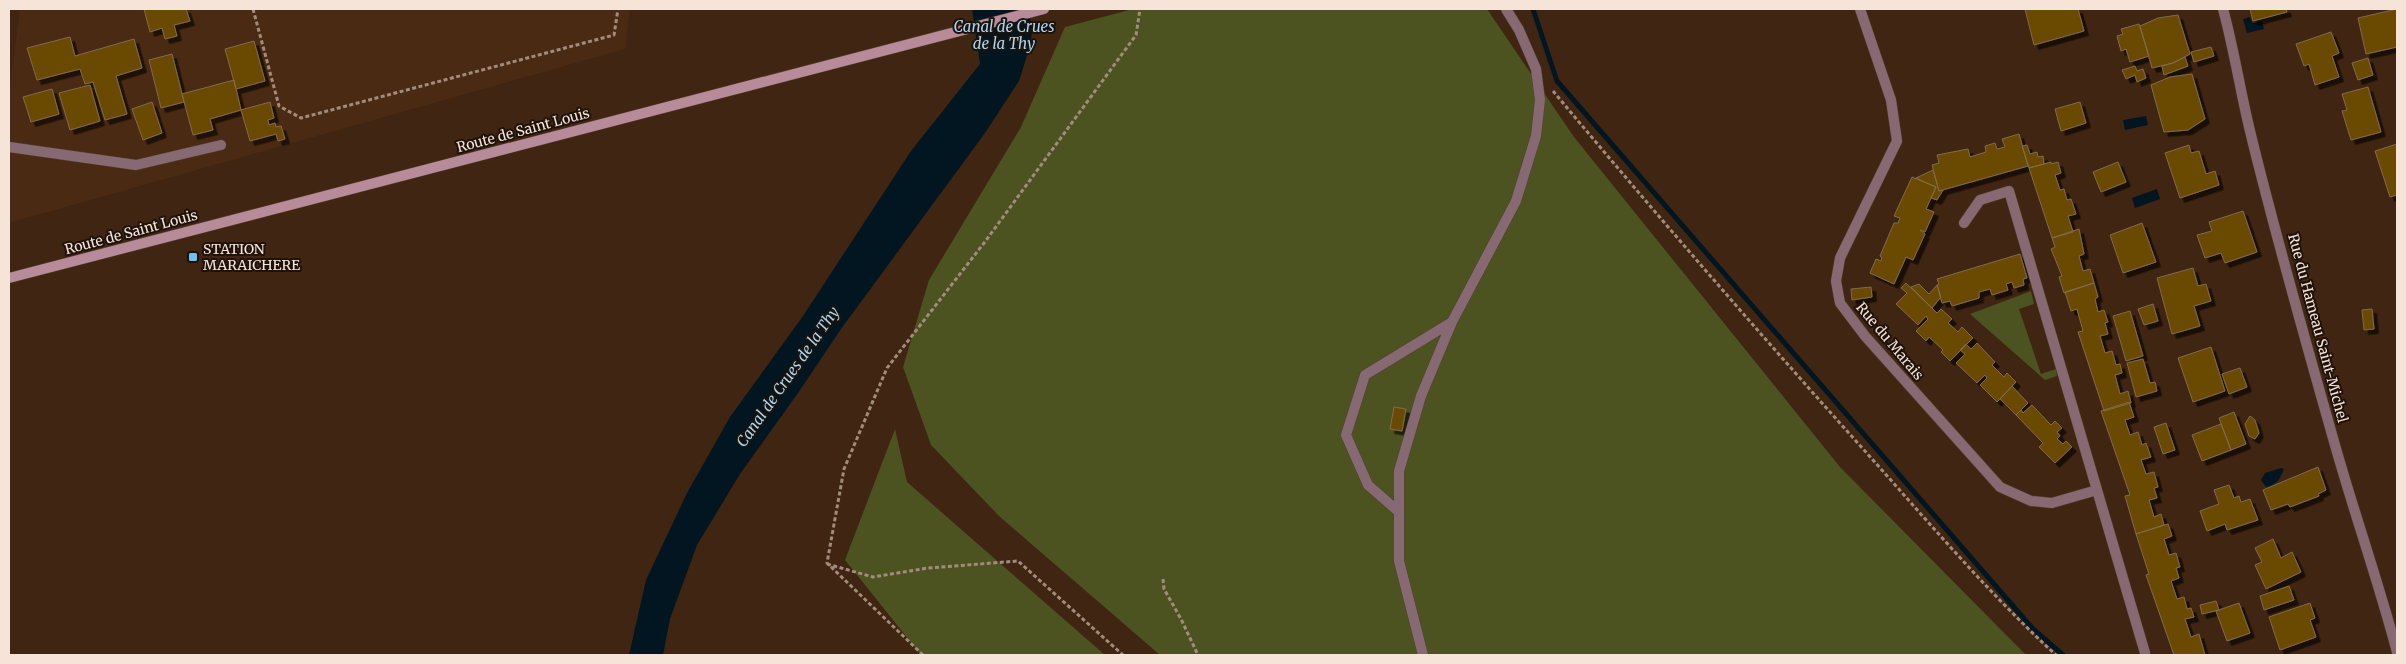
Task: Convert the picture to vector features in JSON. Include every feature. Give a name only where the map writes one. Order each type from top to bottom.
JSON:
[{"type":"main road","name":"Route de Saint Louis","points":[[9,278],[1044,9]]},
{"type":"street","points":[[1423,655],[1399,561],[1398,471],[1421,396],[1452,322],[1516,202],[1536,136],[1540,100],[1536,69],[1519,30],[1506,9]]},
{"type":"street","name":"Rue du Marais","points":[[1860,9],[1892,100],[1897,141],[1840,258],[1836,281],[1840,303],[1865,336],[2000,487],[2031,501],[2052,503],[2098,490]]},
{"type":"street","name":"Rue du Hameau Saint-Michel","points":[[2222,9],[2261,172],[2334,440],[2376,573],[2397,652]]},
{"type":"street","points":[[9,147],[136,165],[221,145]]},
{"type":"street","points":[[1964,223],[1980,200],[2010,191],[2145,653]]},
{"type":"street","points":[[1399,512],[1368,485],[1346,435],[1365,375],[1452,322]]},
{"type":"path","points":[[253,9],[279,106],[301,118],[614,35],[618,9]]},
{"type":"path","points":[[827,563],[844,468],[887,368],[984,243],[1136,35],[1140,9]]},
{"type":"path","points":[[1536,69],[1650,207],[1818,399],[1938,532],[2031,632],[2056,655]]},
{"type":"path","points":[[827,563],[872,577],[928,568],[1018,561],[1124,655]]},
{"type":"path","points":[[827,563],[923,655]]},
{"type":"path","points":[[1163,579],[1164,590],[1181,619],[1198,655]]},
{"type":"shaded area","points":[[20,9],[630,9],[625,49],[9,223],[9,94]]},
{"type":"green space","points":[[1133,9],[1487,9],[1574,137],[1840,467],[2026,655],[1160,655],[999,516],[931,445],[903,367],[929,280],[1021,127],[1065,27]]},
{"type":"green space","points":[[2031,291],[2034,304],[2019,309],[2041,374],[2056,369],[2057,376],[2045,380],[1970,314]]},
{"type":"green space","points":[[895,429],[907,482],[1105,655],[921,655],[845,560]]},
{"type":"water","name":"Canal de Crues de la Thy","points":[[972,9],[1029,9],[1032,33],[1019,81],[985,133],[841,329],[740,474],[697,545],[670,619],[663,655],[629,655],[646,580],[687,493],[730,417],[803,316],[911,151],[980,64]]},
{"type":"water","points":[[2250,17],[2252,23],[2262,21],[2264,29],[2247,33],[2243,19]]},
{"type":"water","points":[[2146,116],[2148,125],[2125,130],[2123,120]]},
{"type":"water","points":[[2157,189],[2160,199],[2135,208],[2132,198]]},
{"type":"water","points":[[2281,468],[2284,469],[2278,481],[2266,487],[2261,480],[2265,473]]},
{"type":"building","points":[[144,9],[186,9],[190,21],[174,25],[177,36],[165,39],[162,28],[150,32]]},
{"type":"building","points":[[2025,9],[2078,9],[2084,31],[2034,45]]},
{"type":"building","points":[[2250,9],[2286,9],[2287,12],[2253,21]]},
{"type":"building","points":[[2397,9],[2397,47],[2366,54],[2358,18]]},
{"type":"building","points":[[2178,15],[2190,54],[2173,63],[2152,68],[2140,26],[2158,18]]},
{"type":"building","points":[[2139,24],[2149,56],[2130,62],[2126,49],[2121,51],[2117,36],[2123,34],[2121,29]]},
{"type":"building","points":[[2331,32],[2339,53],[2332,56],[2339,77],[2315,85],[2309,64],[2304,66],[2296,44]]},
{"type":"building","points":[[70,37],[75,56],[134,39],[142,68],[116,76],[127,114],[105,120],[93,82],[85,84],[80,69],[37,80],[27,48]]},
{"type":"building","points":[[254,41],[265,81],[236,89],[225,49]]},
{"type":"building","points":[[2211,47],[2214,56],[2194,62],[2191,52]]},
{"type":"building","points":[[172,54],[184,102],[161,108],[149,60]]},
{"type":"building","points":[[2185,57],[2188,66],[2164,75],[2162,66]]},
{"type":"building","points":[[2368,58],[2373,75],[2358,80],[2352,63]]},
{"type":"building","points":[[2135,66],[2137,71],[2143,69],[2146,78],[2137,82],[2135,75],[2126,79],[2122,70]]},
{"type":"building","points":[[2192,74],[2205,119],[2188,130],[2164,132],[2151,85],[2170,77]]},
{"type":"building","points":[[234,80],[241,110],[210,119],[213,130],[193,135],[182,94]]},
{"type":"building","points":[[90,85],[100,121],[70,130],[59,93]]},
{"type":"building","points":[[2368,87],[2381,132],[2351,140],[2342,111],[2347,110],[2342,94]]},
{"type":"building","points":[[52,89],[59,114],[31,122],[23,97]]},
{"type":"building","points":[[152,102],[162,133],[143,140],[132,109]]},
{"type":"building","points":[[270,102],[274,118],[268,120],[269,125],[275,123],[276,127],[281,126],[285,139],[278,141],[276,134],[250,141],[241,110]]},
{"type":"building","points":[[2080,102],[2086,123],[2061,131],[2055,109]]},
{"type":"building","points":[[2019,134],[2028,166],[1939,191],[1932,165],[1939,163],[1937,155],[1968,149],[1970,157],[1986,152],[1985,146],[1995,143],[1997,149],[2005,147],[2002,139]]},
{"type":"building","points":[[2397,144],[2397,195],[2390,197],[2375,151]]},
{"type":"building","points":[[2027,145],[2030,154],[2037,152],[2038,157],[2043,156],[2044,164],[2029,168],[2022,146]]},
{"type":"building","points":[[2189,145],[2191,153],[2199,151],[2206,174],[2215,171],[2219,185],[2180,198],[2165,153]]},
{"type":"building","points":[[2051,162],[2051,164],[2058,162],[2061,173],[2055,175],[2060,190],[2064,189],[2067,200],[2071,199],[2076,214],[2068,216],[2073,232],[2052,238],[2029,168]]},
{"type":"building","points":[[2118,162],[2126,182],[2101,192],[2093,172]]},
{"type":"building","points":[[1933,170],[1939,191],[1943,190],[1937,200],[1931,198],[1936,187],[1916,178]]},
{"type":"building","points":[[1912,177],[1936,187],[1926,209],[1934,212],[1925,232],[1920,230],[1925,234],[1913,260],[1906,257],[1894,284],[1870,273],[1876,259],[1881,261],[1882,258],[1880,256],[1894,223],[1898,223],[1900,218],[1894,216]]},
{"type":"building","points":[[2243,211],[2257,252],[2225,263],[2221,253],[2205,258],[2197,235],[2212,231],[2209,222]]},
{"type":"building","points":[[2142,223],[2156,262],[2123,273],[2110,235]]},
{"type":"building","points":[[2079,229],[2084,254],[2079,256],[2083,271],[2090,269],[2094,283],[2064,293],[2059,277],[2062,276],[2051,249],[2055,247],[2052,238]]},
{"type":"building","points":[[2020,254],[2027,278],[2023,279],[2024,285],[2014,288],[2012,282],[2006,284],[2008,290],[1992,295],[1990,289],[1979,292],[1979,298],[1952,306],[1950,301],[1942,303],[1937,279]]},
{"type":"building","points":[[2193,268],[2198,286],[2206,284],[2211,301],[2194,306],[2200,326],[2172,334],[2157,278]]},
{"type":"building","points":[[1906,283],[1937,313],[1941,309],[1952,319],[1948,323],[1958,332],[1962,327],[1973,338],[1950,361],[1941,352],[1943,350],[1929,337],[1926,341],[1916,331],[1928,319],[1926,316],[1918,325],[1896,304],[1907,293],[1901,288]]},
{"type":"building","points":[[2094,283],[2098,297],[2095,299],[2098,312],[2104,310],[2108,322],[2105,323],[2108,334],[2100,336],[2105,353],[2112,351],[2116,365],[2120,364],[2122,373],[2115,375],[2120,394],[2128,391],[2131,403],[2104,411],[2078,332],[2083,331],[2077,309],[2071,311],[2065,292]]},
{"type":"building","points":[[1919,284],[1929,294],[1937,285],[1941,297],[1932,308],[1911,287]]},
{"type":"building","points":[[1871,287],[1872,297],[1852,300],[1851,289]]},
{"type":"building","points":[[2153,304],[2158,321],[2144,325],[2138,309]]},
{"type":"building","points":[[2372,309],[2374,329],[2364,330],[2362,310]]},
{"type":"building","points":[[2130,311],[2143,356],[2126,361],[2113,316]]},
{"type":"building","points":[[1977,343],[1995,362],[1992,365],[2004,377],[2007,373],[2016,382],[1997,402],[1980,385],[1987,378],[1985,375],[1977,383],[1956,363],[1965,354],[1960,350],[1966,344],[1971,349]]},
{"type":"building","points":[[2211,347],[2225,391],[2193,402],[2178,358]]},
{"type":"building","points":[[2143,359],[2150,383],[2155,382],[2157,391],[2136,397],[2127,363]]},
{"type":"building","points":[[2240,368],[2247,387],[2229,394],[2222,374]]},
{"type":"building","points":[[2012,386],[2028,403],[2016,415],[2000,399]]},
{"type":"building","points":[[2129,402],[2134,417],[2125,420],[2130,435],[2138,432],[2142,445],[2146,443],[2151,457],[2141,460],[2146,474],[2154,472],[2158,487],[2154,488],[2157,498],[2149,500],[2154,517],[2161,514],[2164,525],[2136,534],[2125,496],[2130,495],[2101,411]]},
{"type":"building","points":[[2032,405],[2051,425],[2055,421],[2062,428],[2057,432],[2060,436],[2057,439],[2063,444],[2066,441],[2072,447],[2055,463],[2039,447],[2043,443],[2016,415],[2021,410],[2023,413]]},
{"type":"building","points":[[1394,407],[1406,409],[1402,431],[1390,429]]},
{"type":"building","points":[[2234,412],[2246,444],[2231,450],[2219,418]]},
{"type":"building","points":[[2250,416],[2255,420],[2259,433],[2255,439],[2249,436],[2245,424]]},
{"type":"building","points":[[2166,423],[2175,450],[2163,454],[2154,427]]},
{"type":"building","points":[[2221,424],[2231,450],[2202,461],[2192,435]]},
{"type":"building","points":[[2318,467],[2326,490],[2318,494],[2319,496],[2290,507],[2288,504],[2271,510],[2263,490]]},
{"type":"building","points":[[2229,485],[2234,498],[2239,496],[2241,502],[2250,499],[2258,520],[2227,530],[2225,524],[2207,531],[2200,511],[2219,504],[2214,490]]},
{"type":"building","points":[[2168,524],[2172,536],[2164,539],[2169,555],[2176,553],[2180,567],[2176,568],[2179,578],[2171,581],[2177,599],[2184,597],[2187,609],[2191,608],[2194,617],[2185,619],[2191,637],[2199,634],[2205,655],[2174,655],[2146,575],[2149,574],[2136,534]]},
{"type":"building","points":[[2273,539],[2281,558],[2292,552],[2301,572],[2266,589],[2255,565],[2262,562],[2255,548]]},
{"type":"building","points":[[2289,586],[2294,600],[2264,610],[2260,596]]},
{"type":"building","points":[[2216,601],[2219,610],[2202,614],[2200,605]]},
{"type":"building","points":[[2239,603],[2250,633],[2227,641],[2216,611]]},
{"type":"building","points":[[2310,603],[2315,618],[2310,620],[2316,637],[2280,650],[2269,617]]},
{"type":"waterway","points":[[1533,9],[1557,81],[2033,629],[2063,655]]},
{"type":"place","name":"STATION MARAICHERE","points":[[193,257]]}]
